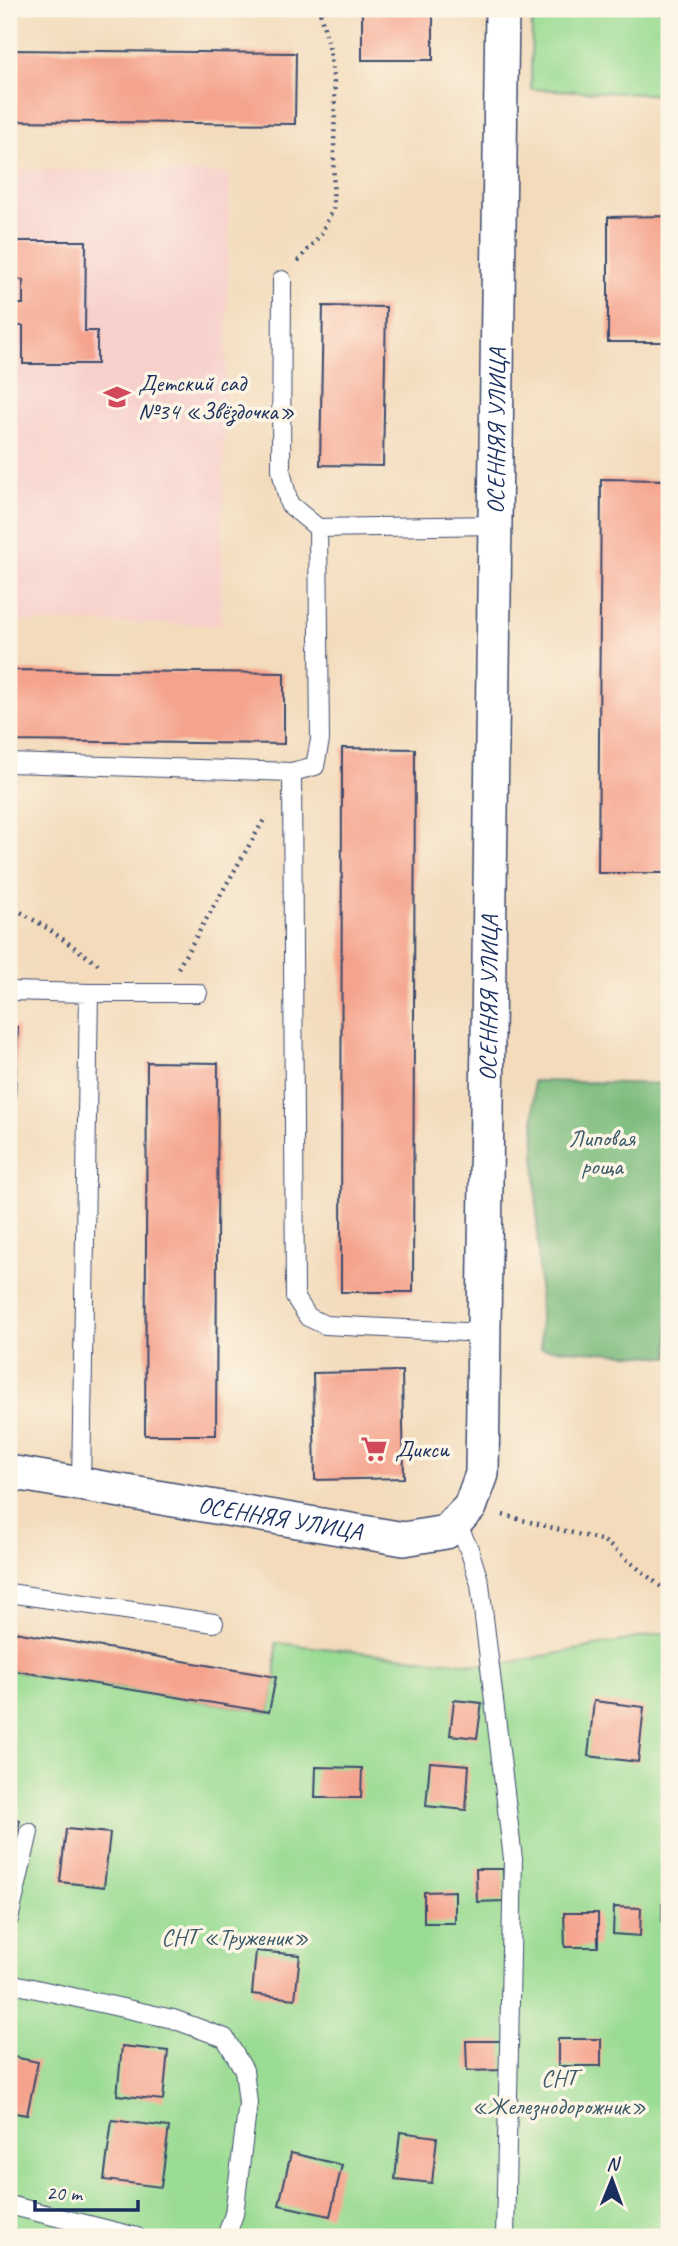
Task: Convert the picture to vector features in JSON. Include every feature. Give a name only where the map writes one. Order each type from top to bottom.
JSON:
[{"type":"street","name":"ОСЕННЯЯ УЛИЦА","points":[[9,1472],[404,1539],[446,1532],[463,1514],[482,1474],[502,9]]},
{"type":"lane","points":[[282,280],[281,470],[289,505],[318,528],[495,525]]},
{"type":"lane","points":[[9,763],[292,772],[315,766],[320,740],[318,528]]},
{"type":"lane","points":[[292,772],[295,1297],[308,1317],[325,1325],[484,1333]]},
{"type":"lane","points":[[9,991],[198,993]]},
{"type":"lane","points":[[81,1484],[89,993]]},
{"type":"lane","points":[[463,1514],[469,1549],[481,1584],[513,1859],[505,2237]]},
{"type":"lane","points":[[9,1593],[214,1623]]},
{"type":"lane","points":[[9,1919],[29,1832]]},
{"type":"lane","points":[[9,1983],[173,2019],[225,2038],[244,2070],[248,2103],[234,2214],[226,2237]]},
{"type":"lane","points":[[9,2205],[137,2237]]},
{"type":"path","points":[[282,280],[321,233],[333,209],[335,93],[330,50],[319,9]]},
{"type":"path","points":[[164,993],[292,772]]},
{"type":"path","points":[[9,905],[47,928],[137,992]]},
{"type":"path","points":[[463,1514],[604,1541],[669,1593]]},
{"type":"shaded area","name":"Детский сад №34 «Звёздочка»","points":[[9,169],[230,173],[221,625],[9,621]]},
{"type":"green space","points":[[532,9],[669,9],[669,95],[531,89]]},
{"type":"green space","name":"Липовая роща","points":[[533,1081],[669,1084],[669,1357],[541,1348]]},
{"type":"green space","name":"СНТ «Труженик»","points":[[669,1632],[669,2237],[9,2237],[9,1670],[269,1712],[276,1677],[276,1643],[492,1666]]},
{"type":"building","points":[[362,9],[433,9],[433,60],[362,60]]},
{"type":"building","points":[[9,50],[296,53],[295,124],[9,121]]},
{"type":"building","points":[[669,216],[669,342],[608,342],[608,217]]},
{"type":"building","points":[[14,241],[86,241],[85,331],[97,331],[97,364],[23,364],[23,326],[9,326],[9,304],[23,304],[23,280],[14,279]]},
{"type":"building","points":[[323,306],[386,307],[383,466],[320,465]]},
{"type":"building","points":[[601,479],[669,480],[669,873],[598,873]]},
{"type":"building","points":[[9,670],[284,673],[284,744],[9,741]]},
{"type":"building","points":[[342,748],[415,749],[413,1292],[341,1292]]},
{"type":"building","points":[[9,1027],[18,1027],[11,1197],[9,1197]]},
{"type":"building","points":[[147,1062],[218,1063],[216,1435],[145,1435]]},
{"type":"building","points":[[402,1371],[404,1478],[315,1480],[313,1373]]},
{"type":"building","points":[[9,1631],[276,1677],[269,1712],[9,1670]]},
{"type":"building","points":[[454,1700],[482,1703],[477,1738],[450,1735]]},
{"type":"building","points":[[594,1701],[644,1707],[638,1762],[588,1756]]},
{"type":"building","points":[[430,1762],[469,1765],[466,1810],[426,1806]]},
{"type":"building","points":[[316,1767],[362,1768],[361,1798],[315,1798]]},
{"type":"building","points":[[9,1817],[20,1820],[10,1865],[9,1865]]},
{"type":"building","points":[[66,1829],[110,1833],[104,1887],[60,1882]]},
{"type":"building","points":[[476,1869],[503,1869],[504,1901],[477,1902]]},
{"type":"building","points":[[455,1891],[455,1923],[424,1923],[424,1892]]},
{"type":"building","points":[[662,1903],[669,1903],[669,1932],[662,1932]]},
{"type":"building","points":[[614,1907],[641,1908],[640,1936],[613,1934]]},
{"type":"building","points":[[564,1913],[598,1913],[598,1947],[565,1947]]},
{"type":"building","points":[[256,1951],[300,1955],[295,1999],[252,1994]]},
{"type":"building","points":[[558,2039],[601,2039],[601,2066],[558,2066]]},
{"type":"building","points":[[466,2041],[502,2041],[503,2070],[467,2071]]},
{"type":"building","points":[[122,2046],[168,2051],[163,2100],[117,2095]]},
{"type":"building","points":[[9,2056],[38,2062],[27,2115],[9,2112]]},
{"type":"building","points":[[112,2120],[169,2127],[161,2187],[104,2180]]},
{"type":"building","points":[[400,2132],[437,2137],[432,2183],[395,2179]]},
{"type":"building","points":[[291,2153],[342,2165],[330,2216],[279,2205]]},
{"type":"place","name":"Детский сад №34 «Звёздочка»","points":[[117,397]]},
{"type":"place","name":"Дикси","points":[[374,1449]]},
{"type":"park label","name":"СНТ «Железнодорожник»","points":[[559,2092]]}]
